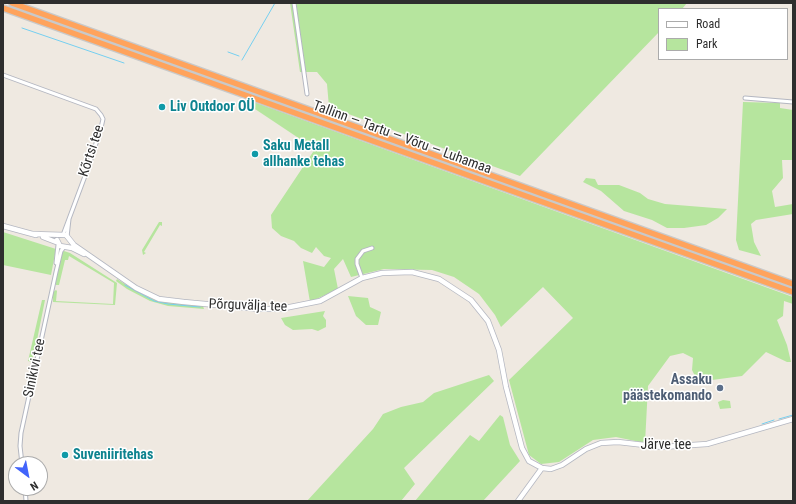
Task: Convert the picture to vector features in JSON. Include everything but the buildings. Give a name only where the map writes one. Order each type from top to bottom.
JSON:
[{"type":"highway","name":"Tallinn — Tartu — Võru — Luhamaa","points":[[12,3],[793,284]]},
{"type":"highway","name":"Tallinn — Tartu — Võru — Luhamaa","points":[[3,8],[793,292]]},
{"type":"street","points":[[294,3],[307,94]]},
{"type":"street","name":"Kõrtsi tee","points":[[3,75],[96,109],[103,119],[88,168],[69,220],[65,237]]},
{"type":"street","points":[[745,98],[793,102]]},
{"type":"street","points":[[3,226],[33,234],[57,243],[65,237]]},
{"type":"street","points":[[33,234],[65,237]]},
{"type":"street","points":[[64,247],[65,237]]},
{"type":"street","name":"Põrguvälja tee","points":[[65,237],[136,288],[158,299],[259,309],[280,309],[312,304],[329,297],[362,278],[382,273],[398,271],[412,272],[439,279],[471,300],[488,321],[496,340],[506,387],[522,448],[529,461],[542,468]]},
{"type":"street","name":"Põrguvälja tee","points":[[57,243],[96,260]]},
{"type":"street","name":"Sinikivi tee","points":[[56,272],[57,243]]},
{"type":"street","name":"Sinikivi tee","points":[[21,456],[21,433],[56,272],[61,251],[64,247]]},
{"type":"street","points":[[362,278],[357,264],[357,259],[363,251],[372,248]]},
{"type":"street","name":"Järve tee","points":[[542,468],[556,467],[586,449],[601,443],[618,442],[662,447],[703,444],[793,419]]},
{"type":"street","points":[[518,501],[542,468]]},
{"type":"green space","points":[[290,3],[687,3],[683,8],[658,8],[658,33],[520,176],[329,107],[327,84],[317,72],[300,72]]},
{"type":"green space","points":[[251,101],[793,297],[793,304],[784,301],[783,316],[777,320],[787,345],[791,362],[787,362],[766,352],[742,376],[712,380],[705,377],[695,376],[692,370],[693,358],[683,353],[670,356],[648,386],[645,443],[616,437],[593,440],[559,462],[541,464],[529,455],[509,380],[573,318],[543,287],[501,327],[495,315],[479,294],[454,277],[432,270],[384,269],[351,277],[343,259],[334,269],[338,289],[310,302],[303,261],[324,267],[331,258],[324,256],[316,247],[312,253],[301,248],[294,241],[281,236],[272,228],[271,215],[315,149],[249,105]]},
{"type":"green space","points":[[743,102],[780,103],[780,108],[793,110],[793,160],[782,160],[783,178],[772,191],[775,207],[793,204],[793,214],[756,220],[751,224],[754,242],[761,256],[739,250],[736,240]]},
{"type":"green space","points":[[586,178],[595,179],[598,185],[619,185],[640,193],[648,199],[665,204],[727,209],[718,218],[706,225],[684,228],[667,228],[652,220],[624,211],[601,191],[583,182]]},
{"type":"green space","points":[[159,222],[162,222],[162,226],[160,225],[144,252],[146,253],[143,255],[142,250]]},
{"type":"green space","points":[[3,232],[56,249],[51,275],[3,265]]},
{"type":"green space","points":[[64,251],[70,253],[117,283],[115,305],[53,302],[53,292],[56,290],[56,301],[113,304],[114,283],[69,256],[68,260],[65,260],[59,285],[56,285],[55,282],[62,252]]},
{"type":"green space","points":[[117,279],[141,294],[155,300],[203,306],[204,309],[168,306],[150,301],[127,289],[116,281]]},
{"type":"green space","points":[[348,296],[368,298],[370,307],[381,312],[378,325],[366,325],[356,316]]},
{"type":"green space","points":[[42,300],[45,300],[35,350],[31,351],[33,356],[32,362],[28,361]]},
{"type":"green space","points":[[325,311],[323,316],[326,320],[326,327],[318,331],[312,329],[293,330],[285,325],[281,318]]},
{"type":"green space","points":[[489,375],[494,381],[404,468],[415,484],[401,501],[307,501],[373,429],[383,414],[401,407],[423,402],[434,393]]},
{"type":"green space","points":[[723,400],[730,401],[731,408],[720,409],[718,402]]},
{"type":"green space","points":[[500,415],[503,417],[510,445],[520,461],[483,501],[415,501],[470,435],[479,441]]},
{"type":"waterway","points":[[242,60],[275,3]]},
{"type":"waterway","points":[[22,28],[124,63]]},
{"type":"waterway","points":[[228,52],[239,56]]},
{"type":"waterway","points":[[125,285],[154,301],[200,307]]},
{"type":"waterway","points":[[779,419],[793,415]]},
{"type":"waterway","points":[[762,424],[774,420]]},
{"type":"place","name":"Liv Outdoor OÜ","points":[[162,107]]},
{"type":"place","name":"Saku Metall allhanke tehas","points":[[255,154]]},
{"type":"place","name":"Assaku päästekomando","points":[[720,388]]},
{"type":"place","name":"Suveniiritehas","points":[[65,455]]}]
